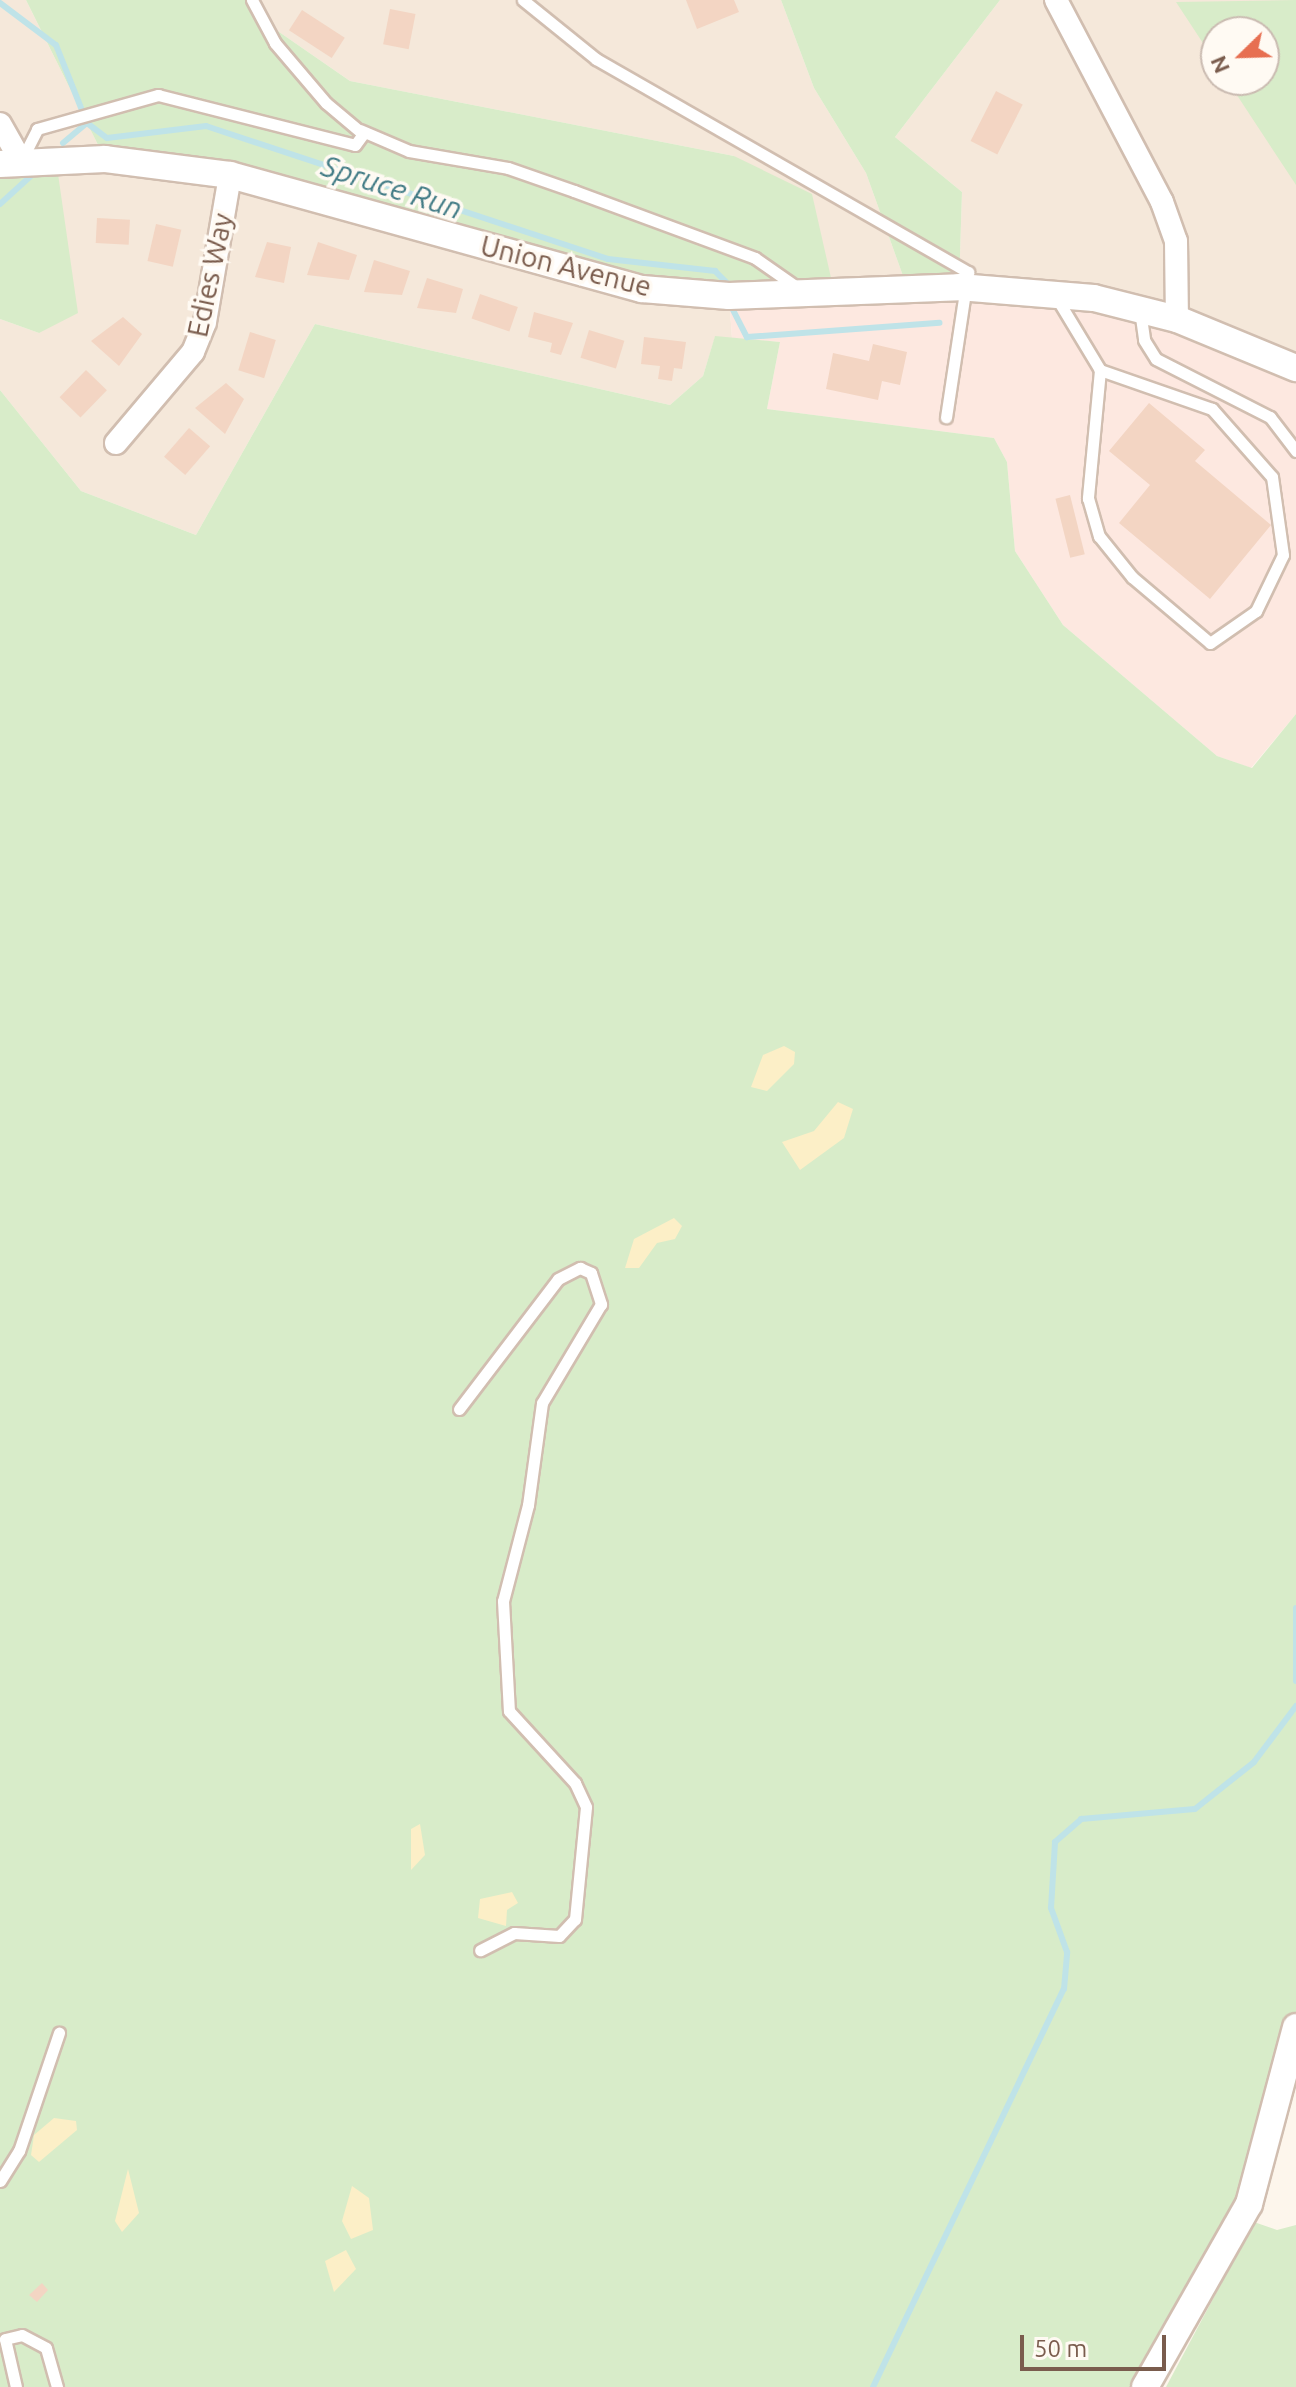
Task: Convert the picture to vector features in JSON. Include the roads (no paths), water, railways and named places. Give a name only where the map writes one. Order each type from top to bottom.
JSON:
[{"type":"street","points":[[1056,0],[1162,202],[1176,241],[1177,319]]},
{"type":"street","points":[[0,124],[10,162]]},
{"type":"street","name":"Union Avenue","points":[[10,162],[105,159],[230,175],[642,289],[805,292],[971,287],[1053,293],[1177,319],[1296,368]]},
{"type":"street","name":"Edies Way","points":[[116,443],[193,352],[205,322],[230,175]]},
{"type":"street","points":[[1145,2387],[1249,2204],[1296,2027]]},
{"type":"lane","points":[[252,0],[275,43],[326,103],[360,130],[409,151],[508,168],[574,191],[755,258],[805,292]]},
{"type":"lane","points":[[523,0],[596,59],[949,256],[968,272],[971,287],[946,417]]},
{"type":"lane","points":[[10,162],[37,129],[158,95],[355,145],[360,130]]},
{"type":"lane","points":[[1053,293],[1100,370],[1088,498],[1099,536],[1132,577],[1210,643],[1256,611],[1283,555],[1272,477],[1212,409],[1100,370]]},
{"type":"lane","points":[[1140,310],[1144,340],[1156,359],[1270,417],[1296,451]]},
{"type":"lane","points":[[459,1409],[558,1279],[580,1268],[591,1273],[601,1304],[542,1403],[528,1505],[503,1601],[509,1711],[575,1783],[586,1807],[575,1919],[559,1936],[514,1933],[480,1950]]},
{"type":"lane","points":[[0,2181],[25,2136],[59,2033]]},
{"type":"lane","points":[[16,2387],[5,2339],[22,2335],[46,2348],[57,2387]]},
{"type":"waterway","points":[[0,3],[56,45],[85,118]]},
{"type":"waterway","name":"Spruce Run","points":[[63,143],[87,123],[107,138],[206,126],[608,259],[715,271],[726,282]]},
{"type":"waterway","name":"Spruce Run","points":[[0,204],[33,174]]},
{"type":"waterway","name":"Spruce Run","points":[[732,308],[747,337],[939,323]]},
{"type":"waterway","points":[[1296,1608],[1296,1681]]},
{"type":"waterway","points":[[873,2387],[1064,1989],[1067,1952],[1051,1908],[1055,1842],[1081,1819],[1195,1809],[1254,1762],[1296,1706]]}]
